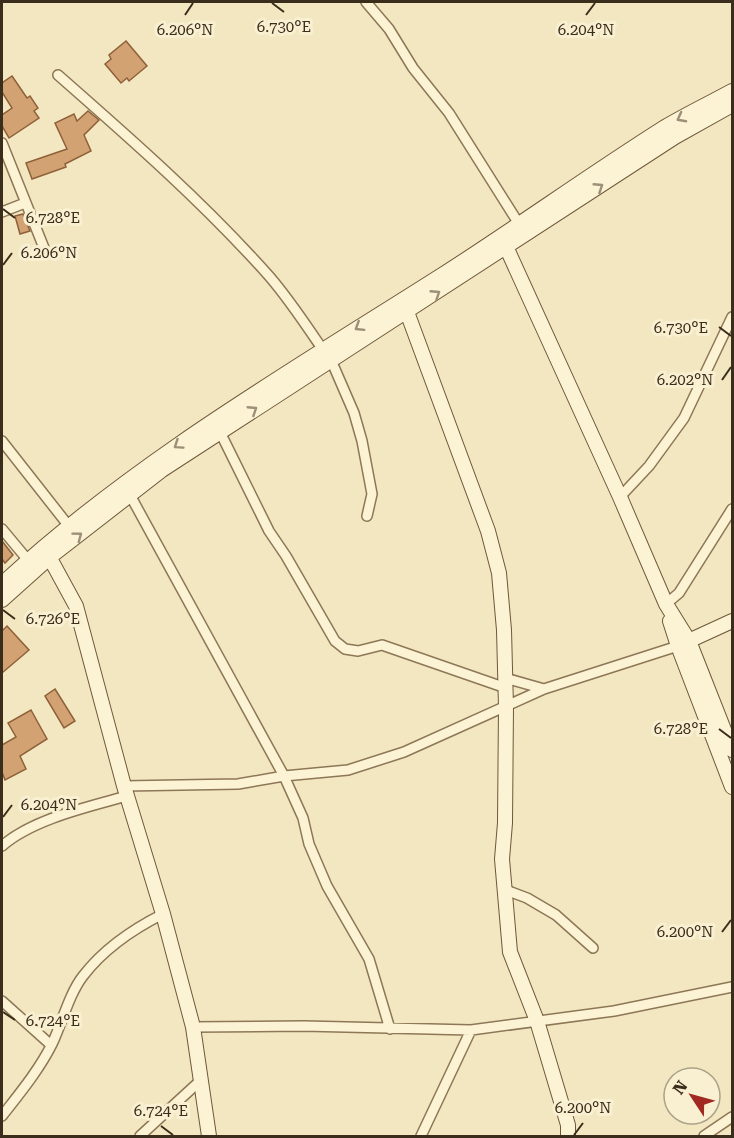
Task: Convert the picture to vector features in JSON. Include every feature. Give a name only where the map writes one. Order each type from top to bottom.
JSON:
[{"type":"main road","points":[[2,584],[162,470],[472,256],[504,242],[519,224],[667,126],[732,91]]},
{"type":"main road","points":[[46,552],[69,525],[166,452],[327,355],[407,312],[504,242],[732,105]]},
{"type":"main road","points":[[504,242],[620,496],[732,750]]},
{"type":"main road","points":[[407,312],[488,531],[499,573],[504,630],[506,706],[502,859],[510,952],[537,1021],[565,1133]]},
{"type":"main road","points":[[46,552],[76,606],[126,791],[163,914],[194,1027],[209,1137]]},
{"type":"main road","points":[[2,600],[31,565]]},
{"type":"main road","points":[[683,643],[732,621]]},
{"type":"main road","points":[[683,643],[732,787]]},
{"type":"street","points":[[366,2],[389,29],[413,68],[449,113],[519,224]]},
{"type":"street","points":[[58,75],[168,172],[240,246],[270,278],[327,355],[354,413],[363,441],[372,494],[367,516]]},
{"type":"street","points":[[2,143],[46,253]]},
{"type":"street","points":[[2,212],[25,203]]},
{"type":"street","points":[[620,496],[649,466],[684,418],[732,317]]},
{"type":"street","points":[[220,432],[269,531],[335,641],[345,649],[358,651],[382,645],[505,683],[544,689]]},
{"type":"street","points":[[2,441],[69,525]]},
{"type":"street","points":[[130,495],[284,776],[303,818],[309,844],[327,886],[369,960],[390,1029]]},
{"type":"street","points":[[666,604],[679,593],[732,509]]},
{"type":"street","points":[[2,529],[31,565]]},
{"type":"street","points":[[2,846],[14,837],[46,822],[126,791],[238,784],[284,776],[348,770],[404,752],[544,689],[683,643]]},
{"type":"street","points":[[503,889],[527,898],[556,915],[593,948]]},
{"type":"street","points":[[2,1116],[27,1084],[51,1046],[83,976],[110,949],[137,928],[163,914]]},
{"type":"street","points":[[194,1027],[304,1026],[471,1030],[614,1011],[732,987]]},
{"type":"street","points":[[2,1001],[51,1046]]},
{"type":"street","points":[[422,1137],[471,1030]]},
{"type":"street","points":[[140,1137],[201,1080]]},
{"type":"street","points":[[704,1137],[732,1117]]},
{"type":"building","points":[[126,41],[147,66],[129,81],[127,78],[121,83],[105,64],[111,59],[109,55]]},
{"type":"building","points":[[12,76],[27,98],[30,96],[38,108],[34,111],[39,118],[9,138],[2,126],[2,115],[12,108],[2,92],[2,83]]},
{"type":"building","points":[[88,111],[99,120],[84,135],[91,151],[65,164],[66,167],[32,179],[26,163],[67,149],[55,123],[74,114],[77,121]]},
{"type":"building","points":[[23,214],[30,231],[20,234],[15,216]]},
{"type":"building","points":[[2,541],[13,555],[5,563],[2,559]]},
{"type":"building","points":[[7,626],[29,650],[2,673],[2,631]]},
{"type":"building","points":[[55,689],[75,721],[64,728],[45,696]]},
{"type":"building","points":[[31,710],[47,739],[20,756],[26,769],[5,780],[2,772],[2,745],[16,737],[8,723]]}]
